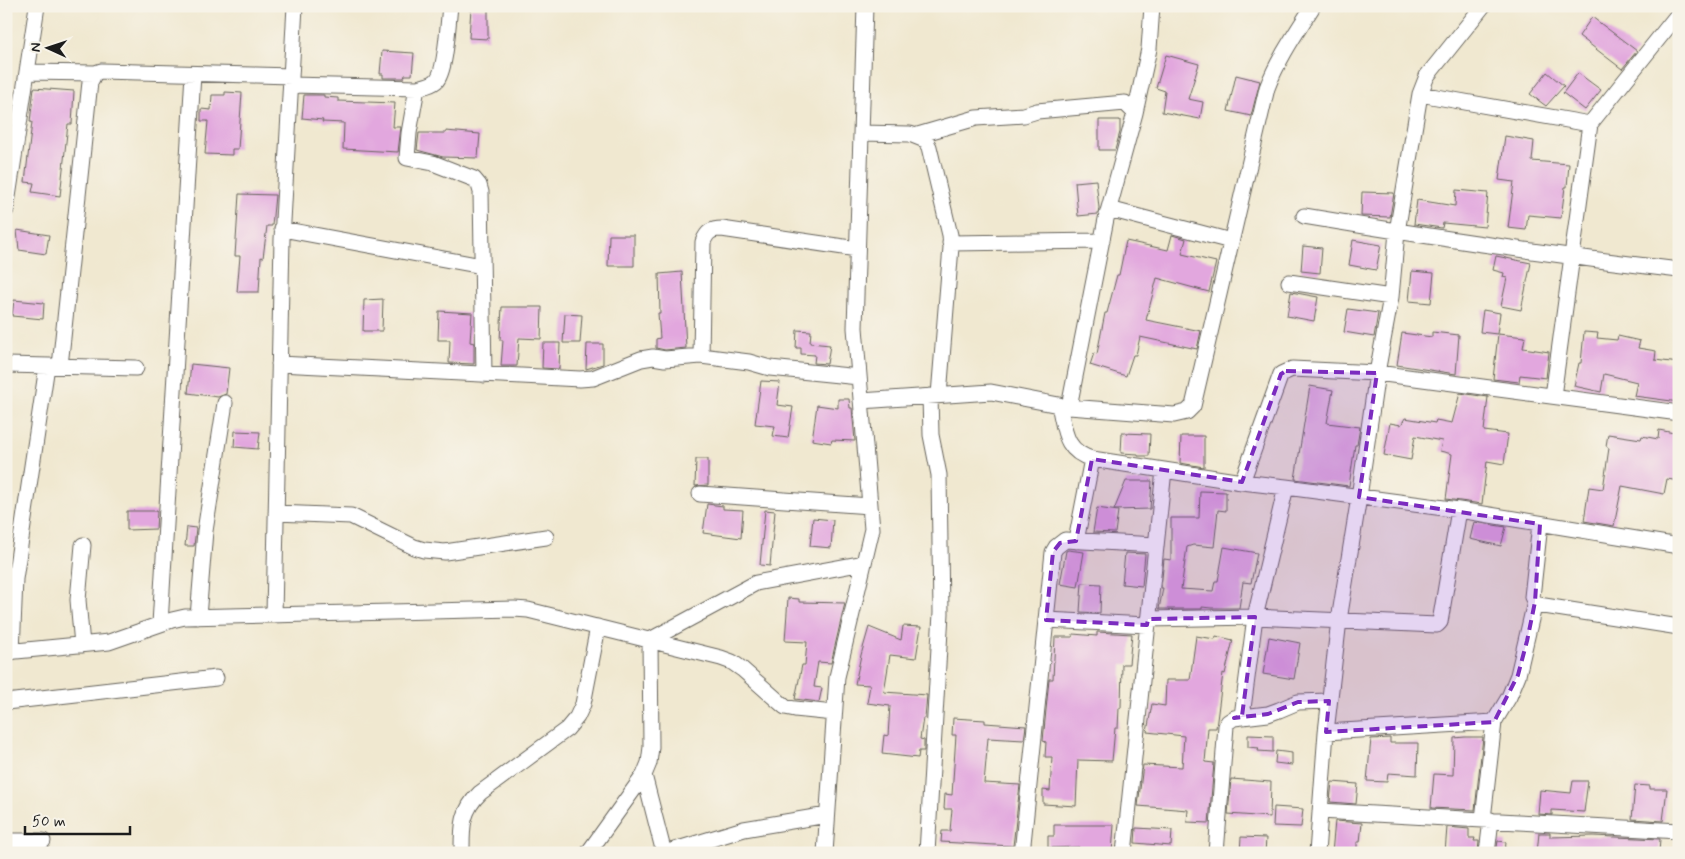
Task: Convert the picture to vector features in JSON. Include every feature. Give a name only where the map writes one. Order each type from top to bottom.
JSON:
[{"type":"street","points":[[6,210],[10,164],[37,6]]},
{"type":"street","points":[[274,615],[282,229],[295,6]]},
{"type":"street","points":[[27,72],[95,73],[101,71],[193,74],[417,88],[429,86],[437,80],[442,70],[450,6]]},
{"type":"street","points":[[825,853],[837,677],[872,530],[855,328],[865,6]]},
{"type":"street","points":[[1152,6],[1149,49],[1135,113],[1109,209],[1064,406],[1068,443],[1079,454],[1092,459],[1242,482],[1286,486],[1459,510],[1679,546]]},
{"type":"street","points":[[861,400],[991,392],[1064,406],[1174,415],[1187,412],[1192,406],[1267,88],[1283,54],[1313,6]]},
{"type":"street","points":[[1317,853],[1326,732],[1339,620],[1377,374],[1391,297],[1398,232],[1420,94],[1427,76],[1483,6]]},
{"type":"street","points":[[1553,396],[1590,124],[1679,13]]},
{"type":"street","points":[[95,73],[90,82],[54,366],[15,579],[9,652],[109,642],[185,617],[528,610],[721,658],[732,662],[742,669],[785,707],[834,713]]},
{"type":"street","points":[[160,624],[193,74]]},
{"type":"street","points":[[417,88],[409,133],[407,158],[433,163],[474,179],[479,185],[481,192],[484,375]]},
{"type":"street","points":[[1420,94],[1590,124]]},
{"type":"street","points":[[918,136],[976,118],[1024,115],[1037,111],[1125,103],[1135,113]]},
{"type":"street","points":[[861,133],[910,134],[925,140],[929,147],[950,236],[931,435],[940,475],[941,613],[927,853]]},
{"type":"street","points":[[1109,209],[1232,241]]},
{"type":"street","points":[[1304,216],[1398,232],[1679,270]]},
{"type":"street","points":[[282,229],[482,266]]},
{"type":"street","points":[[702,356],[703,242],[706,234],[713,229],[857,249]]},
{"type":"street","points":[[950,243],[1102,241]]},
{"type":"street","points":[[1290,282],[1391,297]]},
{"type":"street","points":[[279,364],[580,380],[593,378],[641,360],[702,356],[749,362],[770,368],[859,377]]},
{"type":"street","points":[[6,365],[136,368]]},
{"type":"street","points":[[1242,482],[1281,374],[1292,369],[1377,374],[1679,413]]},
{"type":"street","points":[[198,617],[205,531],[225,403]]},
{"type":"street","points":[[1076,541],[1092,459]]},
{"type":"street","points":[[1124,853],[1164,470]]},
{"type":"street","points":[[1216,853],[1226,726],[1234,718],[1242,716],[1255,617],[1286,486]]},
{"type":"street","points":[[700,494],[870,506]]},
{"type":"street","points":[[1046,620],[1148,622],[1255,617],[1433,625],[1440,622],[1459,510]]},
{"type":"street","points":[[276,513],[351,516],[414,547],[445,552],[546,537]]},
{"type":"street","points":[[1540,524],[1532,597],[1538,605],[1679,627]]},
{"type":"street","points":[[1022,853],[1053,552],[1056,546],[1065,540],[1156,545]]},
{"type":"street","points":[[82,645],[78,600],[83,545]]},
{"type":"street","points":[[650,640],[756,583],[864,563]]},
{"type":"street","points":[[1488,853],[1487,819],[1494,722],[1509,697],[1518,675],[1535,602]]},
{"type":"street","points":[[462,853],[462,827],[471,802],[480,793],[567,729],[577,717],[582,704],[598,627]]},
{"type":"street","points":[[588,853],[644,775],[649,764],[651,747],[650,640]]},
{"type":"street","points":[[6,702],[216,678]]},
{"type":"street","points":[[1234,718],[1268,714],[1298,702],[1329,702]]},
{"type":"street","points":[[1326,732],[1494,722]]},
{"type":"street","points":[[644,775],[665,853],[744,829],[827,815]]},
{"type":"street","points":[[1320,811],[1679,831]]},
{"type":"street","points":[[6,841],[43,841]]},
{"type":"highlighted area","points":[[1286,371],[1377,373],[1359,497],[1540,524],[1535,602],[1527,641],[1518,675],[1494,722],[1326,732],[1329,701],[1298,702],[1268,714],[1234,718],[1242,716],[1255,617],[1148,619],[1147,625],[1046,620],[1053,552],[1060,543],[1076,541],[1092,459],[1242,482],[1281,374]]},
{"type":"building","points":[[471,8],[488,9],[488,39],[469,38]]},
{"type":"building","points":[[1592,17],[1637,51],[1622,69],[1579,36]]},
{"type":"building","points":[[382,51],[414,53],[412,75],[405,75],[404,78],[383,78],[383,74],[380,74]]},
{"type":"building","points":[[1166,55],[1199,64],[1188,99],[1203,102],[1200,119],[1162,112],[1165,91],[1156,88]]},
{"type":"building","points":[[1547,72],[1564,86],[1546,106],[1530,94]]},
{"type":"building","points":[[1578,73],[1601,90],[1585,110],[1563,93]]},
{"type":"building","points":[[1236,75],[1260,81],[1251,116],[1228,111]]},
{"type":"building","points":[[34,88],[74,91],[72,124],[68,124],[60,196],[32,192],[34,183],[25,182]]},
{"type":"building","points":[[225,92],[242,93],[238,149],[232,149],[232,155],[205,154],[208,121],[201,121],[201,109],[211,110],[212,95],[225,95]]},
{"type":"building","points":[[304,95],[324,95],[324,97],[338,98],[338,101],[395,103],[393,127],[401,127],[398,152],[343,149],[344,123],[322,122],[323,120],[302,118]]},
{"type":"building","points":[[1099,120],[1120,120],[1120,132],[1115,150],[1099,150]]},
{"type":"building","points":[[446,131],[480,134],[478,158],[443,157],[417,150],[419,133],[446,133]]},
{"type":"building","points":[[1505,136],[1534,141],[1532,161],[1569,164],[1561,218],[1528,215],[1526,230],[1508,228],[1514,182],[1499,180]]},
{"type":"building","points":[[1096,180],[1098,214],[1078,216],[1075,182]]},
{"type":"building","points":[[1456,190],[1488,193],[1485,227],[1443,223],[1442,228],[1414,224],[1417,200],[1455,206]]},
{"type":"building","points":[[1362,192],[1394,193],[1390,217],[1361,216]]},
{"type":"building","points":[[239,194],[275,195],[272,226],[267,226],[263,258],[261,257],[259,292],[237,292],[240,256],[235,256]]},
{"type":"building","points":[[17,230],[49,235],[46,254],[19,250]]},
{"type":"building","points":[[609,235],[634,235],[634,266],[608,266]]},
{"type":"building","points":[[1172,235],[1186,239],[1182,254],[1216,262],[1209,292],[1157,278],[1146,320],[1201,331],[1197,349],[1140,337],[1136,355],[1133,355],[1126,376],[1090,365],[1094,353],[1097,354],[1105,313],[1107,313],[1117,275],[1119,275],[1126,241],[1168,250]]},
{"type":"building","points":[[1353,240],[1381,245],[1376,270],[1349,265]]},
{"type":"building","points":[[1303,246],[1322,248],[1320,273],[1301,271]]},
{"type":"building","points":[[1496,256],[1531,263],[1521,310],[1501,306],[1507,278],[1503,277],[1504,273],[1493,270]]},
{"type":"building","points":[[1412,271],[1434,273],[1431,303],[1409,301]]},
{"type":"building","points":[[682,272],[686,348],[665,350],[656,348],[656,339],[660,338],[658,313],[660,313],[659,274]]},
{"type":"building","points":[[1291,292],[1318,297],[1314,321],[1287,316]]},
{"type":"building","points":[[383,299],[382,331],[363,331],[364,300]]},
{"type":"building","points":[[14,300],[44,303],[43,319],[12,316]]},
{"type":"building","points":[[502,307],[542,307],[541,339],[519,338],[517,366],[501,366],[503,340],[500,340]]},
{"type":"building","points":[[1348,309],[1378,313],[1374,337],[1344,332]]},
{"type":"building","points":[[1483,310],[1500,313],[1497,334],[1480,332]]},
{"type":"building","points":[[439,311],[472,313],[470,342],[474,343],[474,364],[449,363],[450,340],[438,340]]},
{"type":"building","points":[[565,314],[582,315],[580,343],[563,343]]},
{"type":"building","points":[[797,330],[811,331],[810,343],[830,345],[827,364],[814,363],[815,355],[801,354],[801,348],[796,348]]},
{"type":"building","points":[[1432,332],[1459,335],[1456,374],[1397,365],[1402,333],[1432,337]]},
{"type":"building","points":[[1584,332],[1598,333],[1597,338],[1617,340],[1618,336],[1640,341],[1638,348],[1656,351],[1655,360],[1679,363],[1679,402],[1634,396],[1637,382],[1604,374],[1601,392],[1574,386],[1579,363],[1581,363]]},
{"type":"building","points":[[1498,334],[1525,337],[1523,348],[1549,352],[1546,378],[1520,375],[1519,382],[1493,379]]},
{"type":"building","points":[[543,343],[560,343],[559,369],[542,368]]},
{"type":"building","points":[[587,344],[603,344],[603,364],[586,369]]},
{"type":"building","points":[[191,364],[229,368],[226,394],[218,397],[188,393]]},
{"type":"building","points":[[761,381],[780,382],[777,405],[793,407],[788,438],[773,436],[775,426],[755,424]]},
{"type":"building","points":[[1310,386],[1333,390],[1327,423],[1360,427],[1357,445],[1355,445],[1349,486],[1295,479]]},
{"type":"building","points":[[1460,393],[1488,397],[1484,431],[1508,434],[1504,464],[1487,461],[1482,504],[1446,499],[1452,454],[1440,451],[1442,441],[1415,436],[1411,460],[1384,455],[1390,423],[1401,425],[1405,418],[1435,423],[1436,420],[1452,423]]},
{"type":"building","points":[[838,399],[849,399],[850,408],[852,408],[855,441],[832,440],[831,443],[812,440],[817,405],[838,408]]},
{"type":"building","points":[[1659,430],[1679,434],[1679,481],[1667,479],[1664,494],[1622,486],[1614,526],[1584,521],[1589,487],[1603,489],[1609,448],[1606,446],[1608,434],[1641,439],[1642,436],[1658,439]]},
{"type":"building","points":[[235,431],[260,432],[258,449],[234,447]]},
{"type":"building","points":[[1122,433],[1150,434],[1149,456],[1121,453]]},
{"type":"building","points":[[1181,436],[1204,436],[1204,467],[1180,463]]},
{"type":"building","points":[[696,459],[708,459],[708,485],[695,486]]},
{"type":"building","points":[[1126,481],[1152,481],[1150,509],[1114,510]]},
{"type":"building","points":[[1200,491],[1226,492],[1226,511],[1218,510],[1214,547],[1193,545],[1187,547],[1181,589],[1213,591],[1215,581],[1218,581],[1224,547],[1257,553],[1251,583],[1243,582],[1239,608],[1159,609],[1163,588],[1161,588],[1164,559],[1171,560],[1171,518],[1199,518]]},
{"type":"building","points":[[707,504],[723,506],[723,509],[743,510],[741,538],[703,533]]},
{"type":"building","points":[[1097,508],[1118,511],[1115,533],[1093,532]]},
{"type":"building","points":[[765,510],[775,511],[770,566],[760,565]]},
{"type":"building","points":[[127,511],[157,511],[156,529],[127,530]]},
{"type":"building","points":[[813,518],[833,520],[831,548],[810,546]]},
{"type":"building","points":[[1474,522],[1506,527],[1501,546],[1470,539]]},
{"type":"building","points":[[187,527],[196,528],[194,546],[185,546]]},
{"type":"building","points":[[1066,551],[1084,552],[1078,587],[1060,584]]},
{"type":"building","points":[[1125,553],[1145,554],[1142,586],[1122,584]]},
{"type":"building","points":[[1082,583],[1101,584],[1100,613],[1080,612]]},
{"type":"building","points":[[788,598],[799,599],[799,602],[845,603],[831,663],[818,662],[814,687],[822,688],[819,702],[795,699],[802,665],[805,665],[807,642],[785,641]]},
{"type":"building","points":[[903,626],[921,627],[916,658],[890,655],[884,692],[927,695],[925,718],[923,718],[920,739],[924,740],[924,751],[919,751],[918,758],[882,754],[884,735],[888,736],[890,706],[867,703],[870,685],[855,684],[869,627],[901,640]]},
{"type":"building","points":[[1097,632],[1132,634],[1129,664],[1122,664],[1121,708],[1119,708],[1118,728],[1115,728],[1112,761],[1078,760],[1076,806],[1043,804],[1043,790],[1050,791],[1052,757],[1045,757],[1046,742],[1043,741],[1049,679],[1053,679],[1055,637],[1073,637],[1073,634],[1097,636]]},
{"type":"building","points":[[1196,636],[1215,639],[1216,636],[1233,640],[1225,674],[1223,673],[1216,728],[1208,728],[1205,762],[1214,763],[1209,823],[1187,822],[1188,810],[1138,806],[1143,765],[1182,767],[1184,736],[1147,732],[1152,704],[1165,706],[1166,680],[1190,680]]},
{"type":"building","points":[[1269,637],[1300,643],[1294,679],[1263,674]]},
{"type":"building","points":[[953,718],[1026,726],[1024,740],[988,738],[984,783],[1020,785],[1013,846],[941,842],[942,831],[950,831],[952,809],[944,809],[945,794],[952,795],[956,735],[952,735]]},
{"type":"building","points":[[1248,735],[1273,736],[1273,752],[1258,751],[1259,748],[1248,747]]},
{"type":"building","points":[[1483,737],[1475,810],[1431,808],[1434,774],[1453,775],[1454,738]]},
{"type":"building","points":[[1390,738],[1390,743],[1418,743],[1417,775],[1388,773],[1387,782],[1367,781],[1371,739]]},
{"type":"building","points":[[1276,751],[1292,753],[1292,765],[1275,763]]},
{"type":"building","points":[[1231,779],[1271,782],[1270,817],[1228,814]]},
{"type":"building","points":[[1573,781],[1588,781],[1584,812],[1552,810],[1552,815],[1538,814],[1540,790],[1571,793]]},
{"type":"building","points":[[1332,782],[1358,784],[1356,804],[1330,802]]},
{"type":"building","points":[[1635,785],[1650,786],[1650,789],[1667,789],[1663,821],[1632,819]]},
{"type":"building","points":[[1274,807],[1303,809],[1301,827],[1273,826]]},
{"type":"building","points":[[1335,821],[1362,823],[1360,842],[1357,842],[1357,853],[1332,853]]},
{"type":"building","points":[[1054,825],[1114,825],[1112,853],[1079,851],[1079,847],[1048,848],[1048,836],[1054,836]]},
{"type":"building","points":[[1447,827],[1469,829],[1469,838],[1475,838],[1474,841],[1479,841],[1478,853],[1445,853]]},
{"type":"building","points":[[1136,828],[1172,830],[1171,846],[1135,843]]},
{"type":"building","points":[[1539,833],[1550,833],[1550,837],[1593,836],[1660,839],[1659,853],[1537,853]]},
{"type":"building","points":[[1241,837],[1266,838],[1265,853],[1240,853]]},
{"type":"building","points":[[1498,841],[1506,842],[1505,853],[1496,853]]}]
